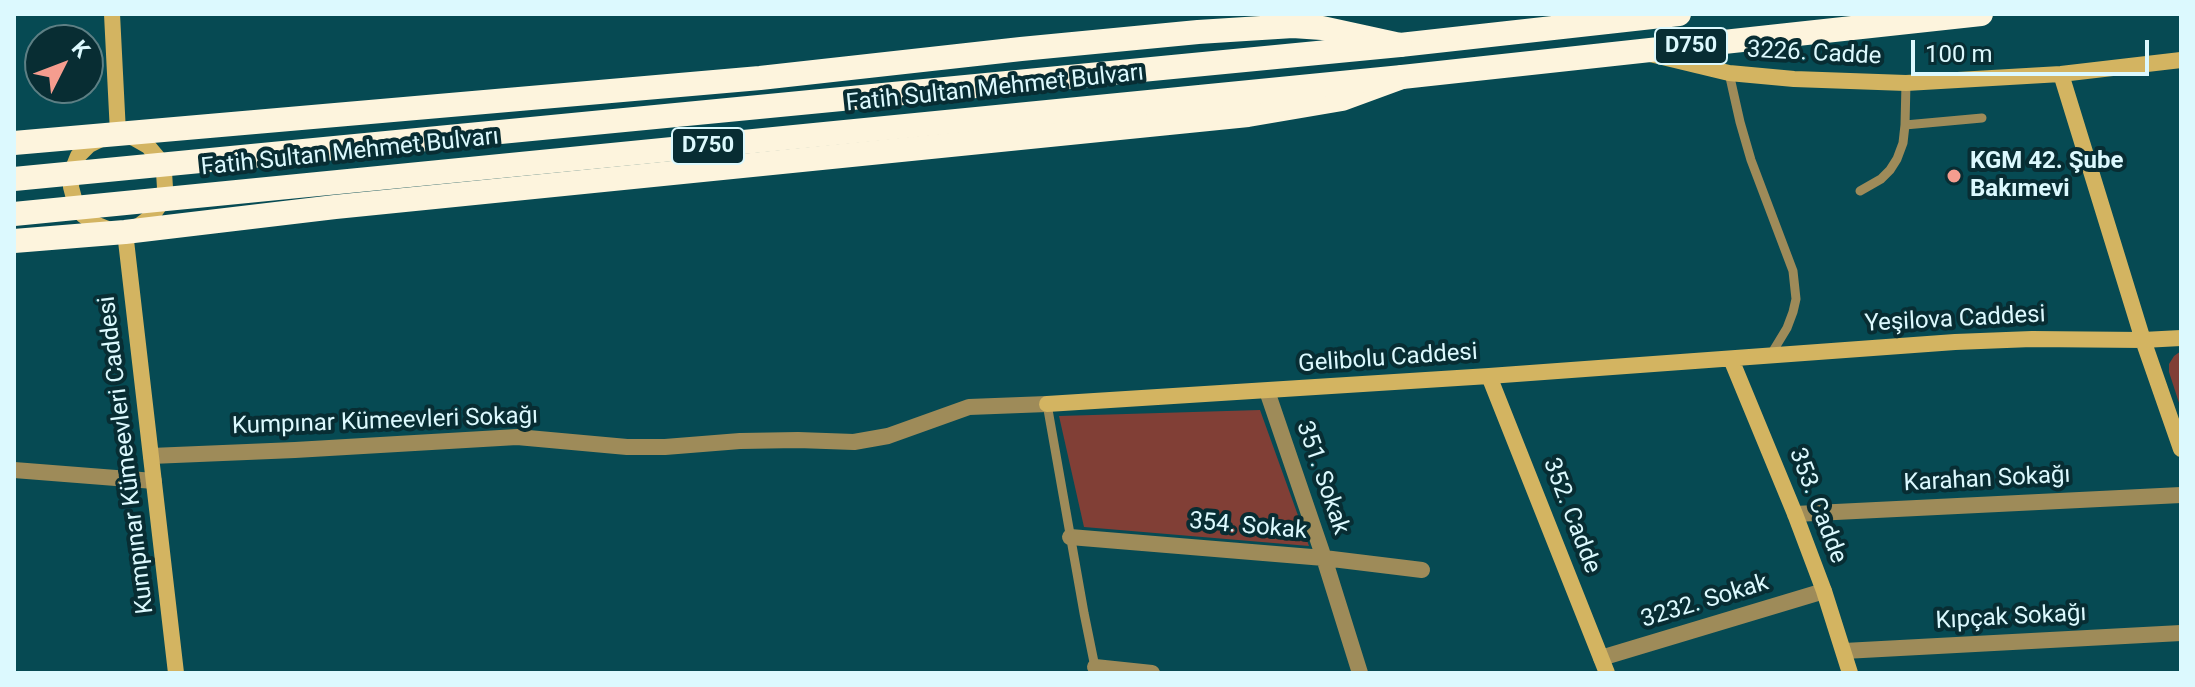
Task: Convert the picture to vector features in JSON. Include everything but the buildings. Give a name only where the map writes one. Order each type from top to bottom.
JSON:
[{"type":"highway","name":"Fatih Sultan Mehmet Bulvarı","points":[[14,179],[1400,45],[1679,14]]},
{"type":"highway","name":"Fatih Sultan Mehmet Bulvarı","points":[[14,214],[1402,77],[1981,14]]},
{"type":"highway","points":[[14,143],[745,80],[1198,32],[1293,26],[1322,28],[1400,45]]},
{"type":"highway","points":[[14,241],[1248,115],[1342,99],[1402,77]]},
{"type":"street","points":[[112,14],[118,133]]},
{"type":"street","name":"3226. Cadde","points":[[1639,51],[1729,73],[1906,83],[2061,74],[2181,60]]},
{"type":"street","points":[[2061,74],[2143,340],[2181,449]]},
{"type":"street","points":[[118,133],[148,146],[164,172],[165,188],[161,203],[152,216],[125,232],[95,224],[83,215],[71,187],[72,171],[78,156],[89,145],[118,133]]},
{"type":"street","name":"Kumpınar Kümeevleri Caddesi","points":[[125,232],[176,673]]},
{"type":"street","name":"Yeşilova Caddesi","points":[[1731,359],[2019,339],[2181,338]]},
{"type":"street","name":"Gelibolu Caddesi","points":[[1047,404],[1731,359]]},
{"type":"street","name":"353. Cadde","points":[[1731,359],[1795,514],[1850,673]]},
{"type":"street","name":"352. Cadde","points":[[1489,376],[1604,666]]},
{"type":"street","name":"351. Sokak","points":[[1267,391],[1360,673]]},
{"type":"street","name":"Kumpınar Kümeevleri Sokağı","points":[[151,456],[517,437],[640,447],[740,441],[854,442],[888,436],[969,407],[1047,404]]},
{"type":"street","points":[[14,470],[154,481]]},
{"type":"street","name":"Karahan Sokağı","points":[[1795,514],[2181,495]]},
{"type":"street","name":"354. Sokak","points":[[1070,537],[1324,558],[1422,570]]},
{"type":"street","name":"3232. Sokak","points":[[1604,666],[1824,591]]},
{"type":"street","name":"Kıpçak Sokağı","points":[[1844,651],[2181,633]]},
{"type":"street","points":[[1096,670],[1152,673]]},
{"type":"lane","points":[[1729,73],[1751,160],[1793,271],[1796,299],[1793,312],[1770,356]]},
{"type":"lane","points":[[1860,191],[1890,170],[1903,143],[1906,83]]},
{"type":"lane","points":[[1905,125],[1982,118]]},
{"type":"lane","points":[[1047,404],[1096,670]]},
{"type":"shaded area","points":[[2181,351],[2181,409],[2169,364]]},
{"type":"shaded area","points":[[1260,410],[1309,546],[1084,527],[1059,416]]},
{"type":"place","name":"KGM 42. Şube Bakımevi","points":[[1954,176]]}]
